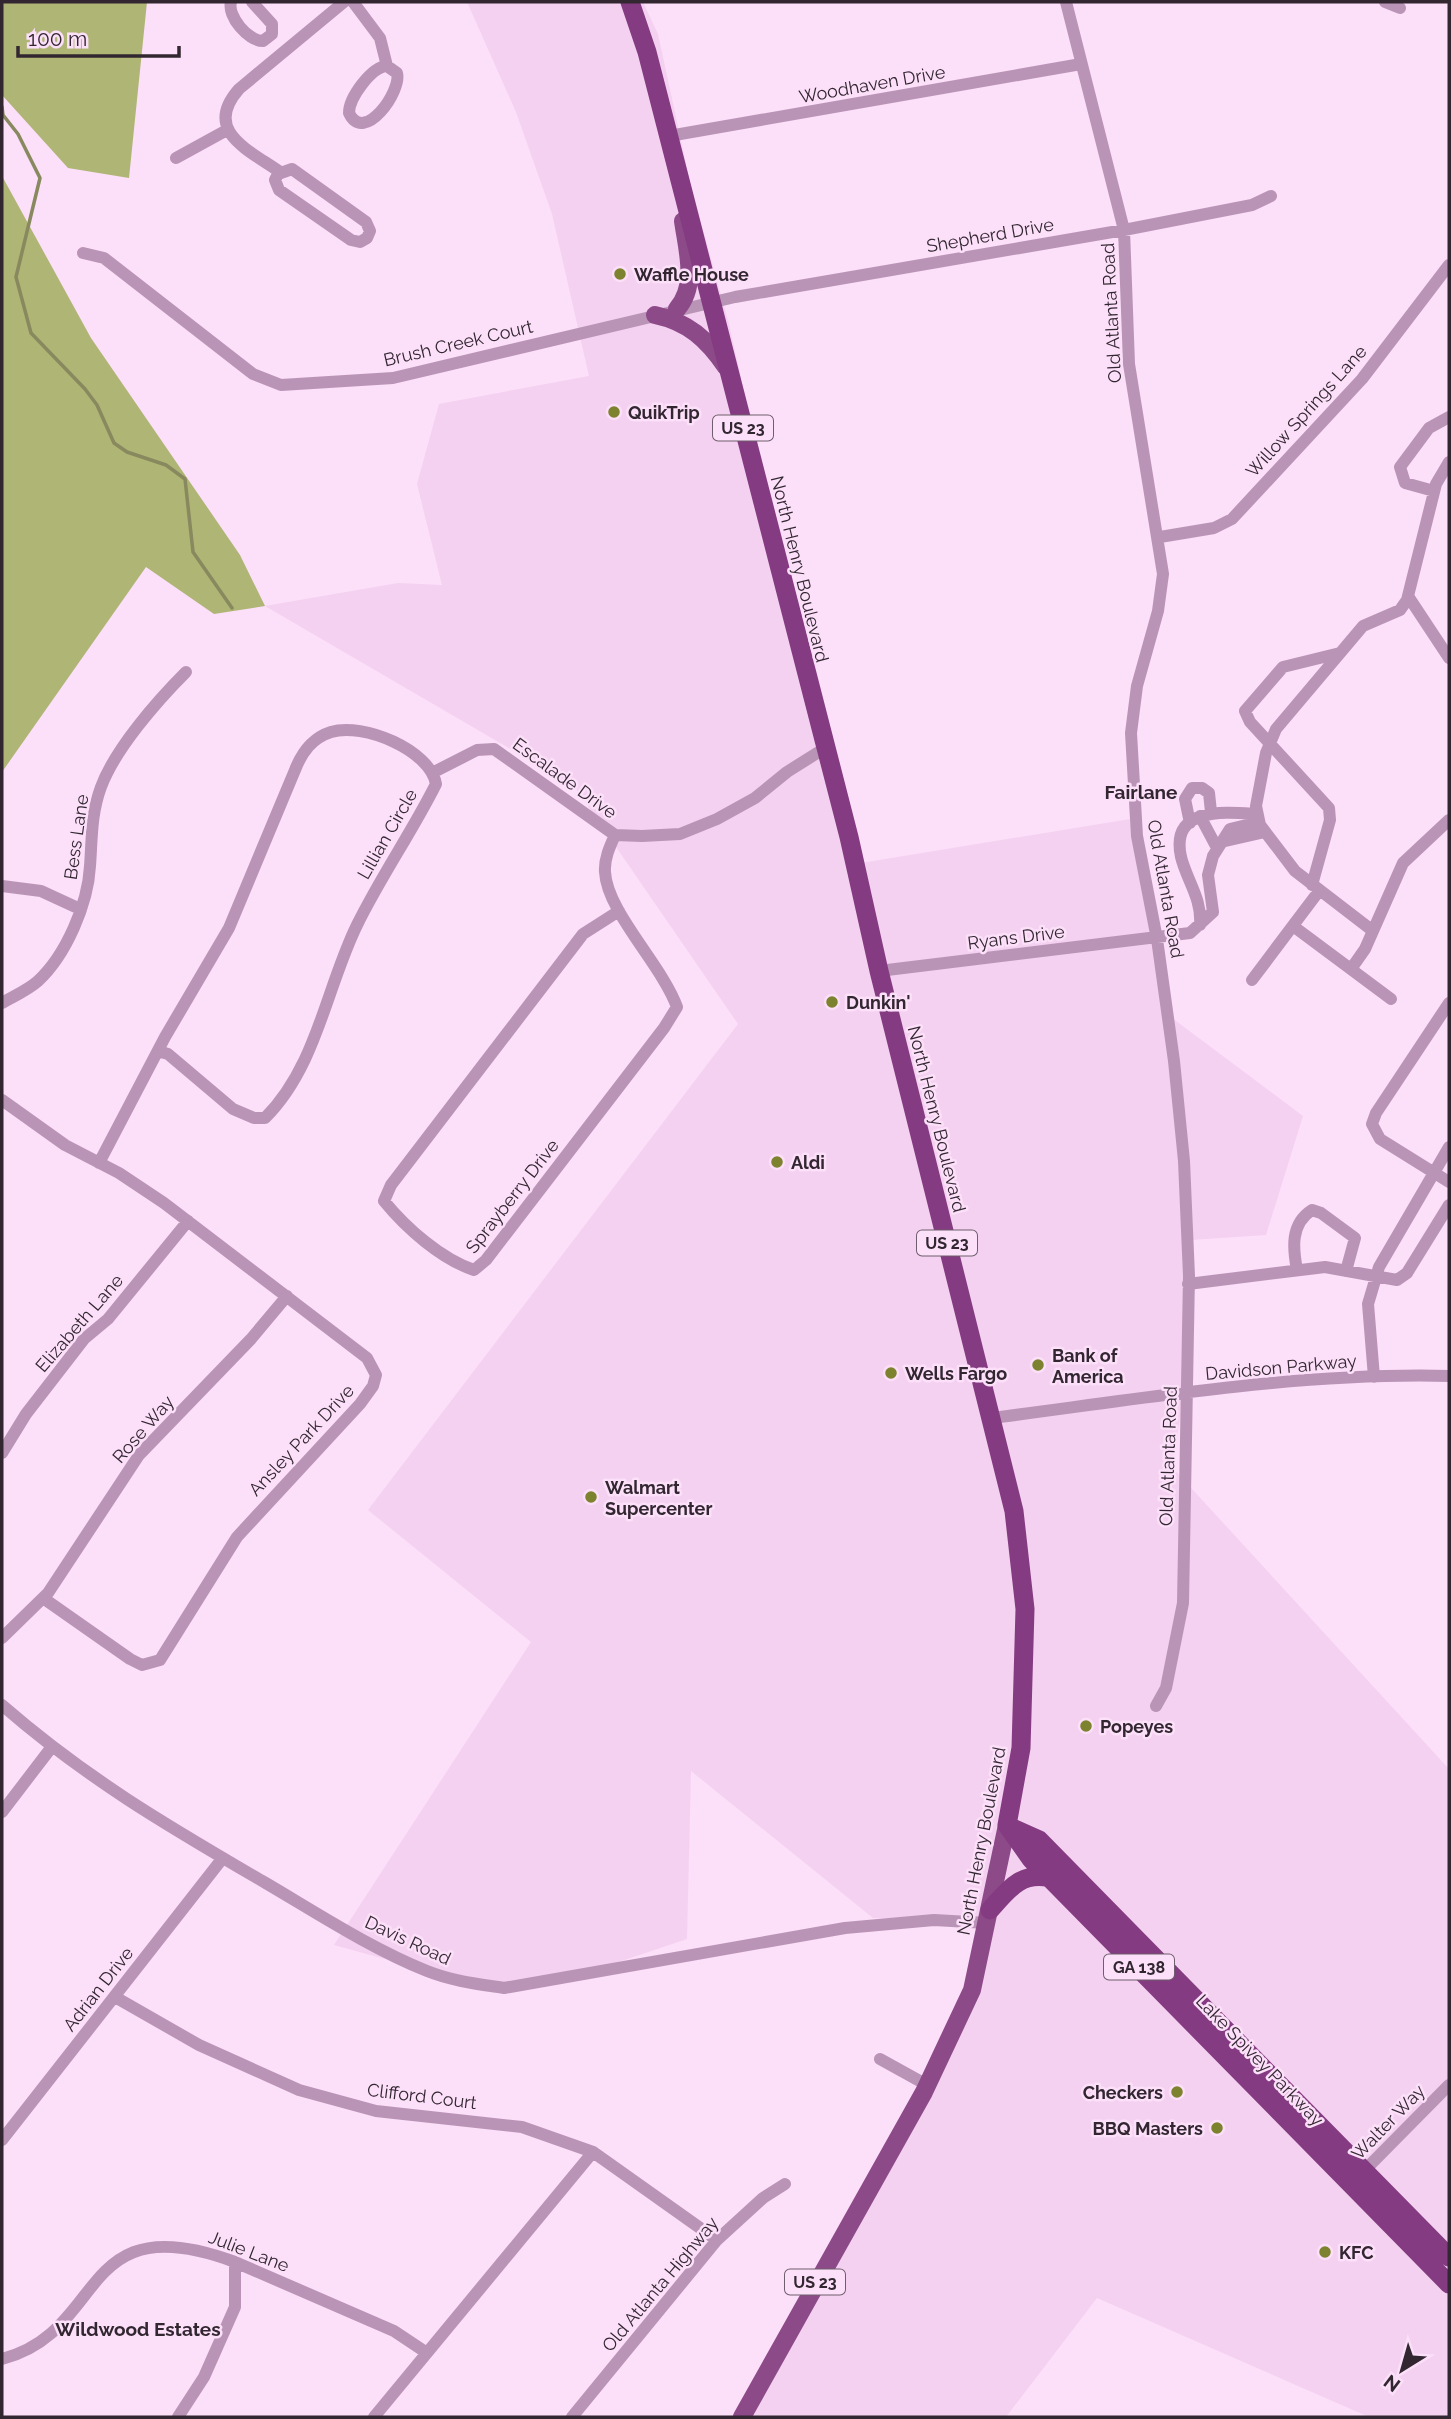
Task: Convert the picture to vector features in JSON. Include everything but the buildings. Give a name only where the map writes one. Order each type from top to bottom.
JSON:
[{"type":"highway","name":"North Henry Boulevard","points":[[630,2],[669,136],[712,302],[1014,1511],[1025,1609],[1021,1748],[1007,1825]]},
{"type":"highway","name":"Lake Spivey Parkway","points":[[1007,1825],[1031,1859],[1050,1878],[1358,2177],[1449,2257]]},
{"type":"highway","name":"Lake Spivey Parkway","points":[[1007,1825],[1039,1840],[1358,2177],[1449,2284]]},
{"type":"highway","points":[[989,1916],[1020,1880],[1029,1876],[1050,1878]]},
{"type":"main road","points":[[677,309],[688,296],[689,284],[678,176]]},
{"type":"main road","points":[[655,315],[670,318],[697,332],[729,372]]},
{"type":"main road","name":"North Henry Boulevard","points":[[741,2417],[927,2085],[972,1990],[1007,1825]]},
{"type":"street","points":[[231,2],[231,14],[252,38],[260,41],[269,38]]},
{"type":"street","points":[[252,2],[272,24],[269,38]]},
{"type":"street","points":[[280,172],[275,180],[279,190],[353,241],[361,242],[368,236],[367,222],[293,170],[280,172],[233,139],[227,130],[227,113],[232,97],[344,2]]},
{"type":"street","points":[[353,2],[380,38],[387,66],[396,72],[397,86],[373,121],[363,124],[355,122],[349,113],[351,104],[374,71],[387,66]]},
{"type":"street","name":"Old Atlanta Road","points":[[1066,2],[1124,230],[1129,364],[1160,537],[1163,574],[1158,611],[1137,686],[1131,733],[1137,836],[1157,939],[1184,1161],[1188,1284],[1183,1603],[1166,1688],[1156,1706]]},
{"type":"street","points":[[1385,2],[1400,8]]},
{"type":"street","points":[[269,38],[283,52]]},
{"type":"street","name":"Woodhaven Drive","points":[[669,136],[1081,64]]},
{"type":"street","points":[[176,158],[227,130]]},
{"type":"street","name":"Shepherd Drive","points":[[712,302],[1124,230],[1252,205],[1271,196]]},
{"type":"street","points":[[325,222],[339,202]]},
{"type":"street","name":"Brush Creek Court","points":[[83,253],[104,258],[253,374],[281,385],[393,378],[712,302]]},
{"type":"street","name":"Willow Springs Lane","points":[[1160,537],[1214,528],[1232,519],[1362,379],[1449,264]]},
{"type":"street","points":[[1434,491],[1405,483],[1399,474],[1400,467],[1429,428],[1449,417]]},
{"type":"street","points":[[1373,931],[1295,871],[1260,822],[1270,742],[1276,729],[1363,626],[1400,610],[1408,596],[1434,491],[1449,463]]},
{"type":"street","points":[[1408,596],[1449,659]]},
{"type":"street","points":[[1252,980],[1293,926],[1316,888],[1330,820],[1329,808],[1246,717],[1249,704],[1283,667],[1340,653]]},
{"type":"street","name":"Bess Lane","points":[[2,1003],[44,975],[60,952],[89,882],[92,821],[102,783],[139,728],[186,672]]},
{"type":"street","points":[[99,1163],[158,1051],[234,918],[295,770],[308,745],[334,731],[366,731],[416,755],[434,772]]},
{"type":"street","name":"Escalade Drive","points":[[434,772],[477,750],[494,749],[615,835],[680,834],[755,798],[787,772],[825,748]]},
{"type":"street","name":"Lillian Circle","points":[[158,1051],[168,1054],[240,1113],[265,1118],[271,1112],[305,1060],[345,952],[388,865],[436,784],[434,772]]},
{"type":"street","points":[[1200,925],[1197,894],[1181,855],[1182,835],[1200,817],[1260,822]]},
{"type":"street","points":[[1200,817],[1219,845]]},
{"type":"street","points":[[1351,969],[1373,931],[1403,863],[1449,820]]},
{"type":"street","points":[[1200,925],[1213,912],[1208,875],[1219,845],[1260,822]]},
{"type":"street","name":"Sprayberry Drive","points":[[615,835],[607,854],[605,873],[619,911],[669,985],[677,1007],[664,1028],[486,1260],[474,1270],[457,1264],[396,1216],[384,1200],[391,1185],[583,934],[619,911]]},
{"type":"street","points":[[2,886],[41,891],[80,909]]},
{"type":"street","name":"Ryans Drive","points":[[879,971],[1157,939],[1190,933],[1200,925]]},
{"type":"street","points":[[1293,926],[1391,999]]},
{"type":"street","points":[[1449,1003],[1376,1113],[1372,1124],[1380,1139],[1449,1182]]},
{"type":"street","name":"Ansley Park Drive","points":[[2,1100],[65,1145],[99,1163],[188,1221],[367,1358],[376,1375],[373,1386],[335,1433],[237,1537],[160,1660],[142,1665],[103,1643],[43,1598]]},
{"type":"street","points":[[1374,1377],[1368,1304],[1376,1278],[1386,1251],[1449,1147]]},
{"type":"street","points":[[1188,1284],[1325,1267],[1397,1280],[1404,1276],[1449,1205]]},
{"type":"street","points":[[1297,1270],[1293,1249],[1296,1228],[1312,1210],[1321,1213],[1355,1238],[1346,1271]]},
{"type":"street","name":"Elizabeth Lane","points":[[2,1453],[26,1414],[84,1339],[107,1319],[188,1221]]},
{"type":"street","name":"Rose Way","points":[[2,1638],[43,1598],[73,1558],[139,1455],[243,1348],[287,1296]]},
{"type":"street","name":"Davidson Parkway","points":[[992,1418],[1188,1392],[1374,1377],[1449,1376]]},
{"type":"street","name":"Davis Road","points":[[2,1704],[51,1748],[137,1808],[323,1918],[427,1971],[459,1981],[504,1988],[845,1928],[989,1916]]},
{"type":"street","points":[[2,1812],[51,1748]]},
{"type":"street","name":"Adrian Drive","points":[[2,2140],[222,1859]]},
{"type":"street","name":"Clifford Court","points":[[114,1997],[210,2050],[299,2090],[376,2111],[522,2127],[593,2152],[717,2240]]},
{"type":"street","points":[[880,2059],[927,2085]]},
{"type":"street","name":"Walter Way","points":[[1358,2177],[1449,2085]]},
{"type":"street","points":[[374,2417],[593,2152]]},
{"type":"street","name":"Old Atlanta Highway","points":[[572,2417],[717,2240],[763,2198],[785,2184]]},
{"type":"street","name":"Julie Lane","points":[[2,2359],[41,2343],[121,2256],[151,2247],[191,2249],[235,2262],[394,2331],[427,2353]]},
{"type":"street","points":[[178,2417],[204,2378],[235,2307],[235,2262]]},
{"type":"shaded area","points":[[467,2],[643,2],[658,34],[690,182],[729,324],[773,522],[861,863],[1130,819],[1168,1015],[1303,1116],[1266,1235],[1191,1240],[1189,1373],[1171,1466],[1449,1769],[1449,2417],[1369,2417],[1097,2298],[1006,2417],[735,2417],[963,2019],[989,1921],[873,1918],[691,1771],[687,1939],[568,1979],[476,1984],[334,1945],[531,1642],[368,1510],[738,1024],[574,786],[265,606],[398,583],[442,585],[417,484],[439,404],[589,376],[552,214],[516,112]]},
{"type":"green space","points":[[2,2],[147,2],[129,178],[68,168],[2,95]]},
{"type":"green space","points":[[2,176],[91,338],[240,555],[265,606],[214,614],[146,567],[2,772]]},
{"type":"waterway","points":[[2,107],[3,115],[18,134],[40,178],[16,277],[31,333],[85,389],[97,405],[114,443],[127,452],[166,465],[185,479],[193,552],[232,608]]},
{"type":"place","name":"Waffle House","points":[[620,274]]},
{"type":"place","name":"QuikTrip","points":[[614,412]]},
{"type":"place","name":"Dunkin'","points":[[832,1002]]},
{"type":"place","name":"Aldi","points":[[777,1162]]},
{"type":"place","name":"Bank of America","points":[[1038,1365]]},
{"type":"place","name":"Wells Fargo","points":[[891,1373]]},
{"type":"place","name":"Walmart Supercenter","points":[[591,1497]]},
{"type":"place","name":"Popeyes","points":[[1086,1726]]},
{"type":"place","name":"Checkers","points":[[1177,2092]]},
{"type":"place","name":"BBQ Masters","points":[[1217,2128]]},
{"type":"place","name":"KFC","points":[[1325,2252]]},
{"type":"district","name":"Fairlane","points":[[1141,792]]},
{"type":"district","name":"Wildwood Estates","points":[[138,2329]]}]
